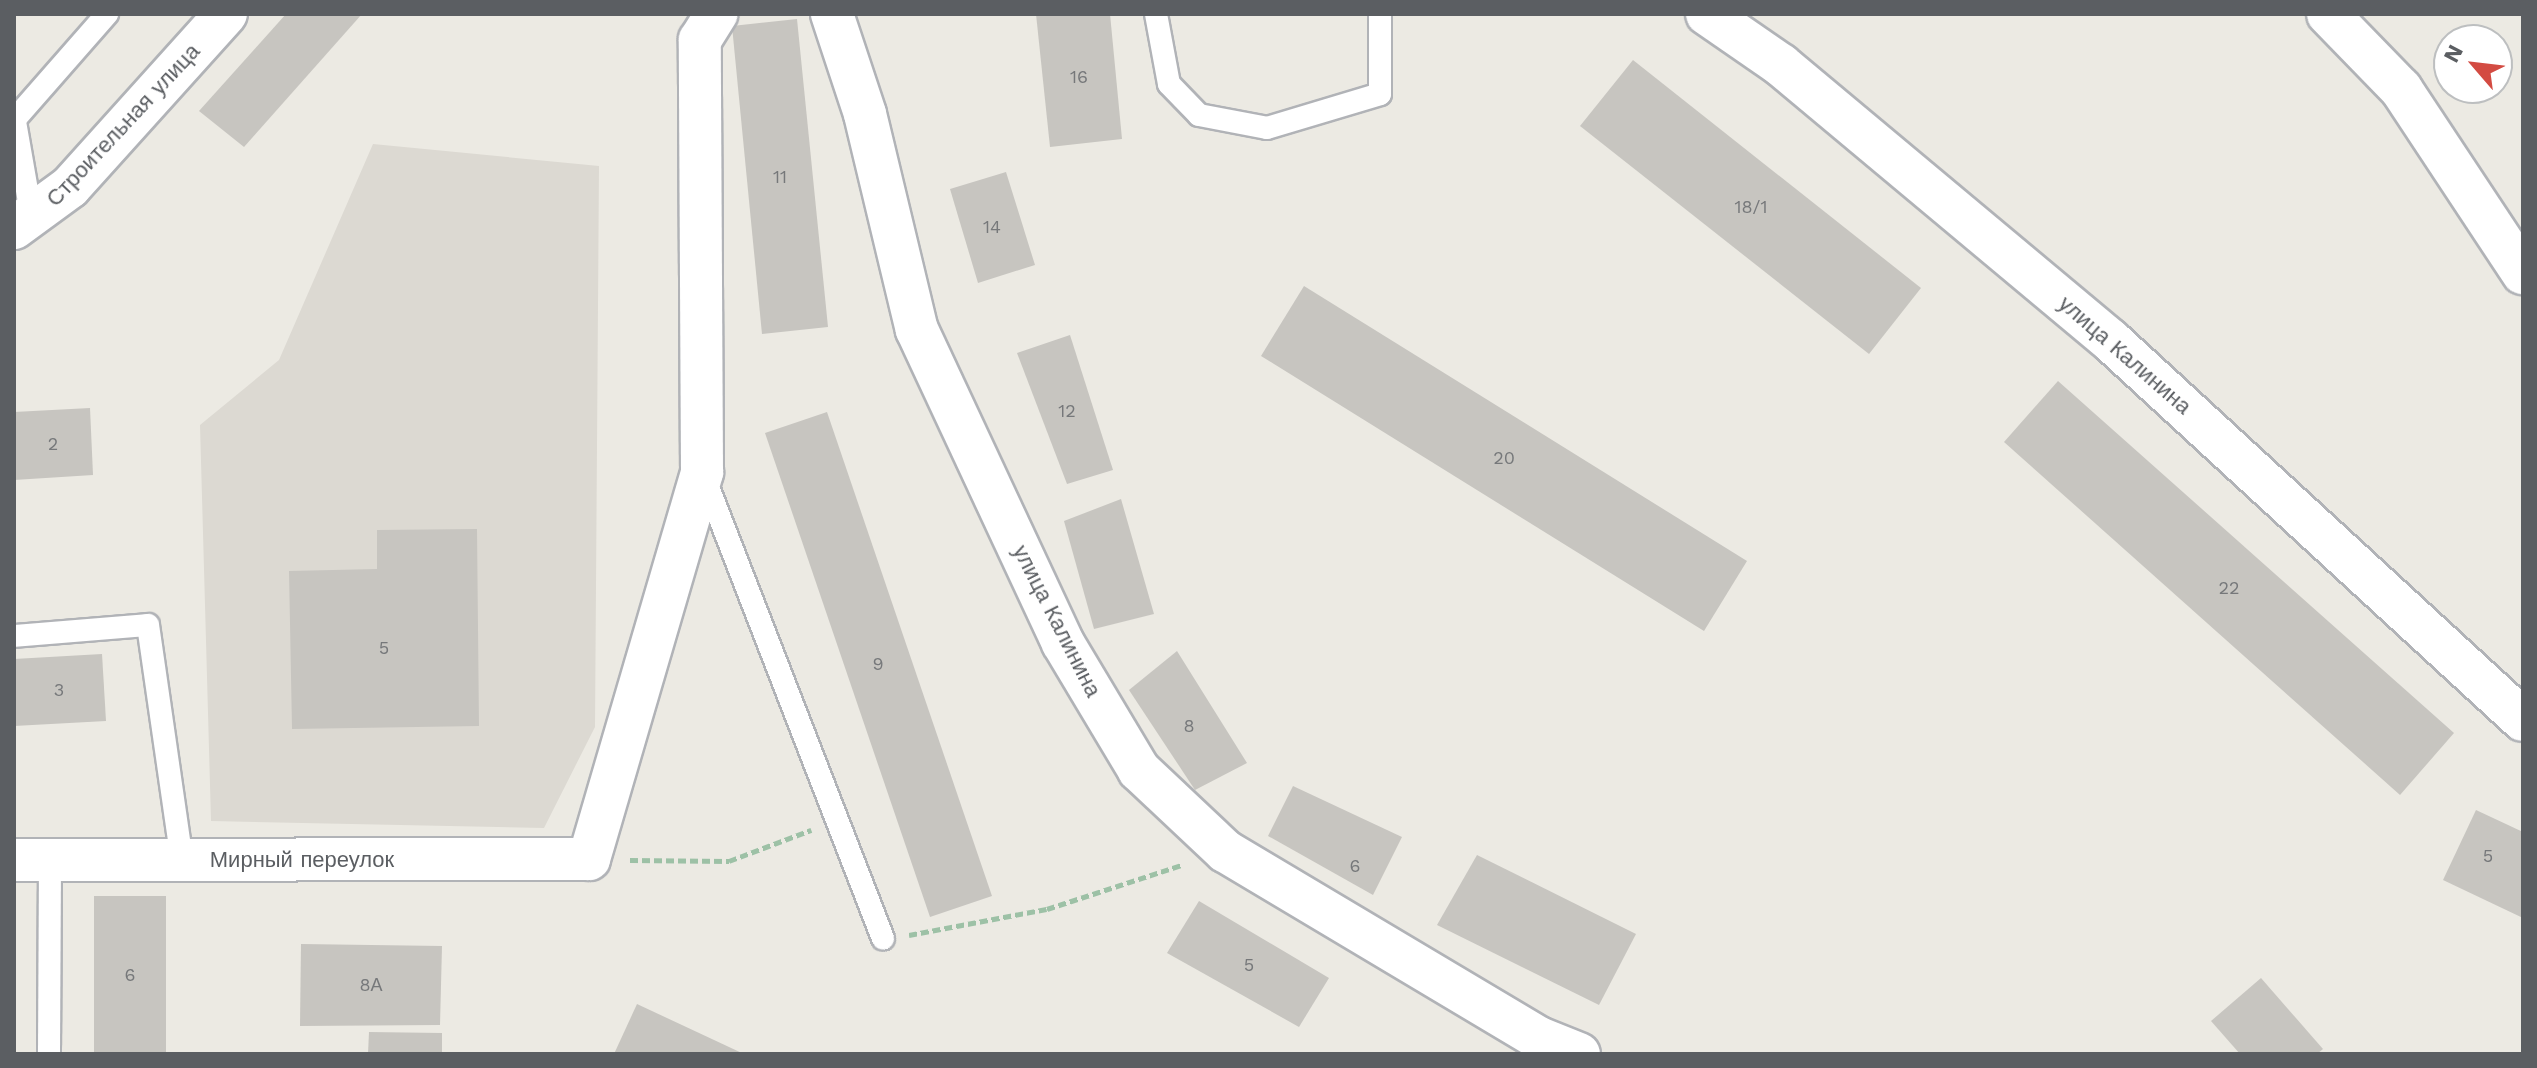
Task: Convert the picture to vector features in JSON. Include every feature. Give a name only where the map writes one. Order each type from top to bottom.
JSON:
[{"type":"street","name":"Строительная улица","points":[[23,224],[70,187],[226,14]]},
{"type":"street","points":[[589,859],[702,472],[700,40],[716,14]]},
{"type":"street","name":"улица Калинина","points":[[832,14],[865,114],[917,330],[1063,643],[1139,770],[1225,851],[1539,1038],[1579,1054]]},
{"type":"street","name":"улица Калинина","points":[[1707,14],[1781,65],[2110,340],[2523,720]]},
{"type":"street","points":[[2328,14],[2401,89],[2519,259]]},
{"type":"street","name":"Мирный переулок","points":[[32,860],[589,859]]},
{"type":"lane","points":[[23,224],[15,117],[107,14]]},
{"type":"lane","points":[[1156,14],[1169,84],[1179,95],[1199,115],[1267,128],[1380,94],[1380,14]]},
{"type":"lane","points":[[702,472],[883,939]]},
{"type":"lane","points":[[14,636],[148,625],[182,860]]},
{"type":"lane","points":[[32,860],[49,1054]]},
{"type":"path","points":[[589,859],[729,861],[837,821]]},
{"type":"path","points":[[883,939],[1047,909],[1225,851]]},
{"type":"shaded area","points":[[373,144],[599,166],[595,727],[544,828],[211,821],[200,425],[279,360]]},
{"type":"building","points":[[286,14],[362,14],[244,147],[199,111]]},
{"type":"building","points":[[1036,14],[1110,14],[1122,139],[1050,147]]},
{"type":"building","points":[[797,19],[828,327],[762,334],[732,26]]},
{"type":"building","points":[[1633,60],[1921,288],[1869,354],[1580,126]]},
{"type":"building","points":[[1006,172],[1035,265],[978,283],[950,189]]},
{"type":"building","points":[[1304,286],[1747,561],[1704,631],[1261,356]]},
{"type":"building","points":[[1070,335],[1113,470],[1067,484],[1017,353]]},
{"type":"building","points":[[2058,381],[2454,733],[2400,795],[2004,442]]},
{"type":"building","points":[[90,408],[93,475],[14,480],[14,412]]},
{"type":"building","points":[[827,412],[992,896],[930,917],[765,433]]},
{"type":"building","points":[[1121,499],[1154,614],[1094,629],[1064,521]]},
{"type":"building","points":[[477,529],[479,726],[292,729],[289,571],[377,569],[377,530]]},
{"type":"building","points":[[1177,651],[1247,763],[1195,790],[1129,690]]},
{"type":"building","points":[[102,654],[106,721],[14,726],[14,659]]},
{"type":"building","points":[[1293,786],[1402,837],[1373,895],[1268,836]]},
{"type":"building","points":[[2476,810],[2523,832],[2523,918],[2443,880]]},
{"type":"building","points":[[1477,855],[1636,934],[1599,1005],[1437,925]]},
{"type":"building","points":[[94,896],[166,896],[166,1054],[94,1054]]},
{"type":"building","points":[[1199,901],[1329,978],[1299,1027],[1167,953]]},
{"type":"building","points":[[301,944],[442,946],[440,1025],[300,1026]]},
{"type":"building","points":[[2261,978],[2323,1049],[2317,1054],[2240,1054],[2211,1021]]},
{"type":"building","points":[[637,1004],[744,1054],[614,1054]]},
{"type":"building","points":[[369,1032],[442,1033],[442,1054],[368,1054]]}]
